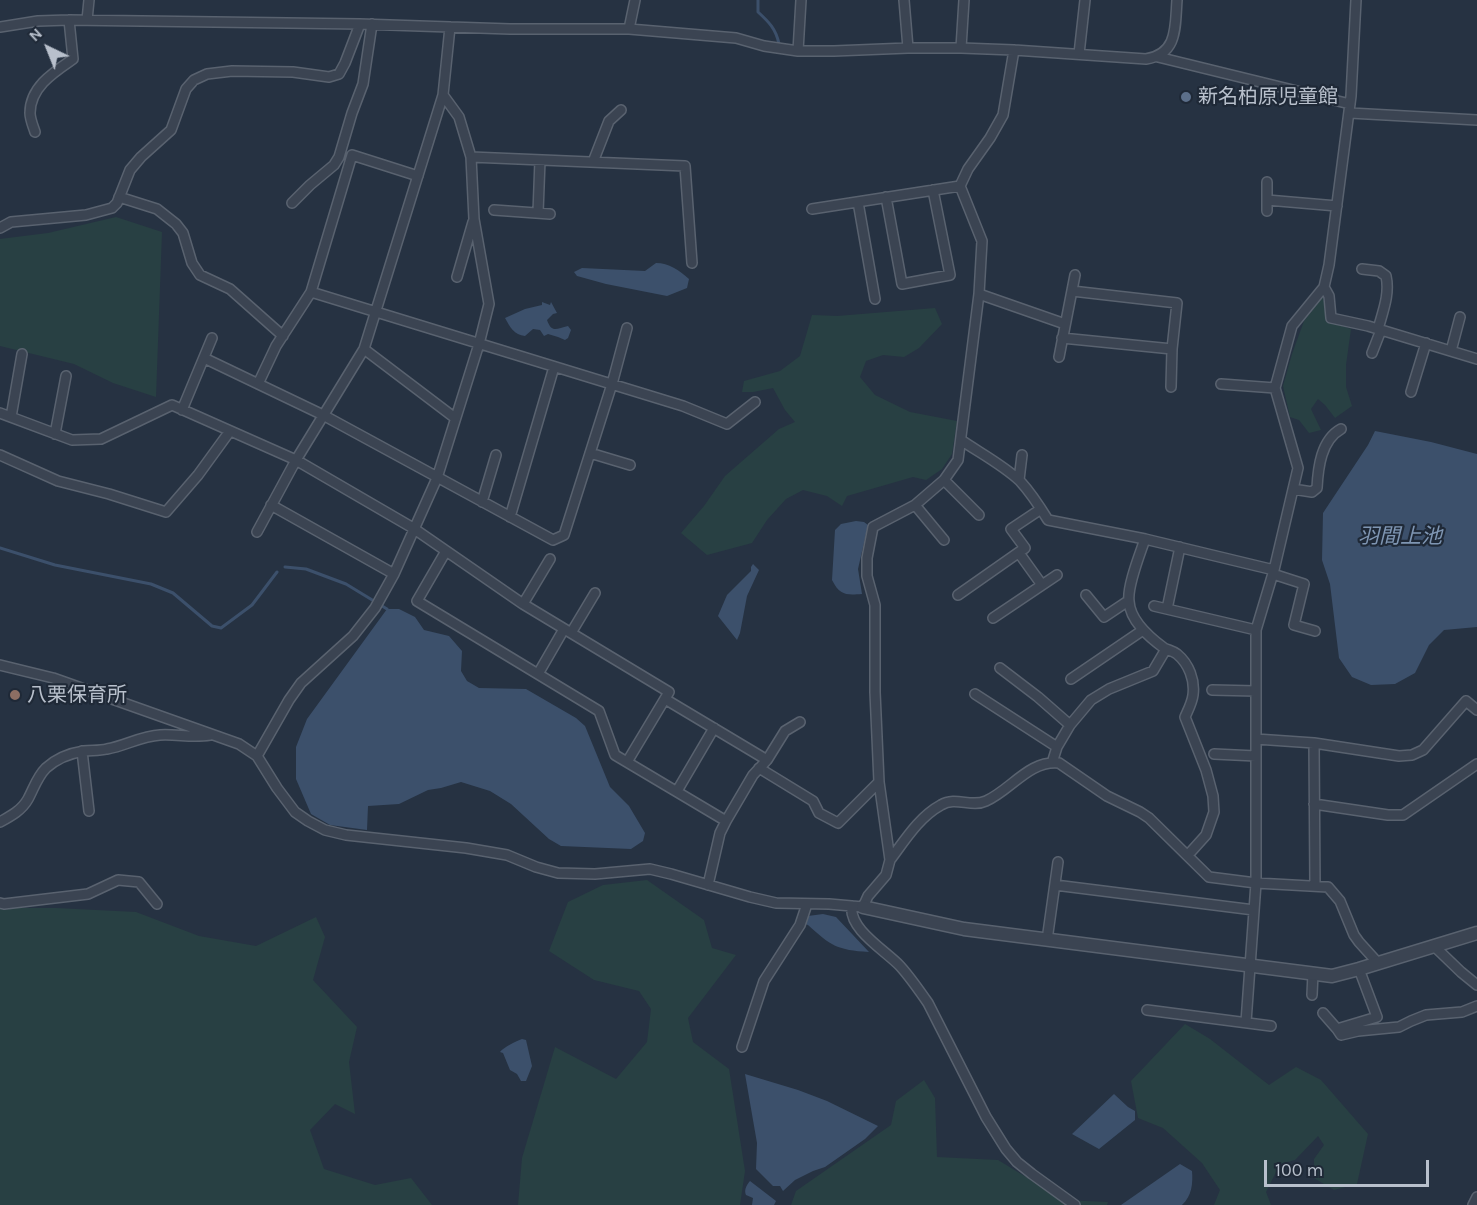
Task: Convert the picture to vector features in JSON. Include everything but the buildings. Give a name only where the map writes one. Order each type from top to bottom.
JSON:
[{"type":"street","points":[[87,20],[89,0]]},
{"type":"street","points":[[629,29],[635,0]]},
{"type":"street","points":[[798,51],[801,0]]},
{"type":"street","points":[[904,0],[908,48]]},
{"type":"street","points":[[961,48],[964,0]]},
{"type":"street","points":[[1079,54],[1085,0]]},
{"type":"street","points":[[1158,57],[1170,46],[1174,33],[1177,0]]},
{"type":"street","points":[[1246,1022],[1256,883],[1256,630],[1273,572],[1298,468],[1275,388],[1292,326],[1324,287],[1329,265],[1350,108],[1356,0]]},
{"type":"street","points":[[35,132],[30,115],[37,90],[47,78],[73,58],[69,20]]},
{"type":"street","points":[[0,27],[38,21],[87,20],[372,24],[510,29],[629,29],[736,38],[764,46],[798,51],[961,48],[1146,59],[1158,57],[1350,108],[1477,120]]},
{"type":"street","points":[[0,228],[11,222],[86,215],[112,208],[117,202],[130,170],[171,130],[186,89],[194,80],[207,74],[232,71],[293,72],[329,76],[339,74],[360,24]]},
{"type":"street","points":[[292,203],[334,165],[339,157],[363,84],[372,24]]},
{"type":"street","points":[[257,532],[296,460],[364,349],[443,95],[450,27]]},
{"type":"street","points":[[890,860],[879,782],[875,692],[875,605],[867,576],[867,558],[873,527],[915,505],[944,480],[958,460],[979,294],[982,241],[960,186],[968,169],[1003,115],[1014,50]]},
{"type":"street","points":[[257,756],[301,683],[353,636],[375,608],[394,574],[437,478],[479,344],[489,304],[474,219],[471,157],[459,117],[443,95]]},
{"type":"street","points":[[593,162],[609,121],[621,110]]},
{"type":"street","points":[[258,384],[276,346],[311,292],[352,155],[418,176]]},
{"type":"street","points":[[471,157],[685,166],[692,263]]},
{"type":"street","points":[[538,213],[540,160]]},
{"type":"street","points":[[1266,211],[1267,182]]},
{"type":"street","points":[[812,209],[960,186]]},
{"type":"street","points":[[886,198],[902,284],[950,275],[933,190]]},
{"type":"street","points":[[119,197],[157,210],[176,224],[183,233],[192,263],[200,275],[230,289],[283,336]]},
{"type":"street","points":[[1267,200],[1337,206]]},
{"type":"street","points":[[858,202],[875,300]]},
{"type":"street","points":[[494,210],[550,214]]},
{"type":"street","points":[[457,277],[474,219]]},
{"type":"street","points":[[1362,269],[1379,271],[1386,276],[1388,286],[1372,353]]},
{"type":"street","points":[[1059,357],[1075,275]]},
{"type":"street","points":[[1324,287],[1329,296],[1331,318],[1379,329],[1477,359]]},
{"type":"street","points":[[1072,291],[1177,303],[1171,387]]},
{"type":"street","points":[[311,292],[683,406],[727,424],[755,402]]},
{"type":"street","points":[[979,294],[1065,324]]},
{"type":"street","points":[[1451,351],[1460,316]]},
{"type":"street","points":[[204,358],[324,415],[553,540],[564,535],[612,384],[627,328]]},
{"type":"street","points":[[182,410],[212,338]]},
{"type":"street","points":[[1062,338],[1172,349]]},
{"type":"street","points":[[1411,392],[1426,343]]},
{"type":"street","points":[[364,349],[455,418]]},
{"type":"street","points":[[11,417],[22,354]]},
{"type":"street","points":[[510,517],[554,367]]},
{"type":"street","points":[[55,434],[66,376]]},
{"type":"street","points":[[1221,384],[1275,388]]},
{"type":"street","points":[[0,413],[72,440],[101,440],[172,405],[296,460],[413,528],[523,604],[669,692],[627,762]]},
{"type":"street","points":[[1293,489],[1312,492],[1317,488],[1318,469],[1328,442],[1333,434],[1341,429]]},
{"type":"street","points":[[0,455],[58,481],[166,512],[198,475],[230,430]]},
{"type":"street","points":[[961,440],[1019,480],[1048,520],[1180,547],[1273,572],[1304,584],[1294,625],[1315,631]]},
{"type":"street","points":[[590,453],[630,465]]},
{"type":"street","points":[[482,502],[496,455]]},
{"type":"street","points":[[1019,480],[1022,455]]},
{"type":"street","points":[[944,480],[979,515]]},
{"type":"street","points":[[915,505],[944,540]]},
{"type":"street","points":[[272,506],[394,574]]},
{"type":"street","points":[[958,595],[1025,548],[1011,529],[1041,509]]},
{"type":"street","points":[[1145,539],[1136,563],[1128,601],[1133,615],[1143,630],[1166,649],[1177,654],[1188,668],[1193,682],[1193,697],[1185,717],[1206,770],[1213,796],[1214,812],[1206,835],[1188,855]]},
{"type":"street","points":[[1167,609],[1180,547]]},
{"type":"street","points":[[446,551],[417,601],[599,711],[615,755],[726,821]]},
{"type":"street","points":[[1019,553],[1042,585]]},
{"type":"street","points":[[523,604],[550,559]]},
{"type":"street","points":[[993,618],[1058,575]]},
{"type":"street","points":[[538,674],[595,593]]},
{"type":"street","points":[[1086,595],[1104,617],[1128,601]]},
{"type":"street","points":[[1154,606],[1256,630]]},
{"type":"street","points":[[1071,679],[1143,630]]},
{"type":"street","points":[[1052,763],[1057,747],[1070,725],[1091,700],[1109,689],[1153,671],[1166,649]]},
{"type":"street","points":[[0,665],[53,678],[238,744],[257,756],[295,812],[325,830],[346,835],[466,848],[507,855],[558,873],[596,874],[650,869],[776,903],[858,907],[964,929],[1332,976],[1477,933]]},
{"type":"street","points":[[1000,668],[1070,725]]},
{"type":"street","points":[[1212,690],[1256,691]]},
{"type":"street","points":[[975,694],[1057,747]]},
{"type":"street","points":[[665,699],[767,760]]},
{"type":"street","points":[[1256,739],[1314,743],[1399,756],[1412,755],[1423,750],[1466,701],[1477,710]]},
{"type":"street","points":[[708,885],[720,833],[726,821],[753,775],[767,760],[785,731],[800,722]]},
{"type":"street","points":[[676,791],[714,728]]},
{"type":"street","points":[[0,822],[15,814],[27,801],[38,777],[48,766],[68,755],[82,751],[107,749],[135,739],[157,735],[176,734],[198,737],[212,735]]},
{"type":"street","points":[[1314,743],[1315,886]]},
{"type":"street","points":[[82,751],[89,811]]},
{"type":"street","points":[[1214,754],[1256,756]]},
{"type":"street","points":[[1075,1205],[1017,1162],[1006,1149],[986,1117],[917,987],[900,966],[860,929],[851,911],[858,907],[886,875],[890,860],[914,828],[929,813],[949,801],[978,804],[989,800],[1026,773],[1043,764],[1059,764],[1107,796],[1149,818],[1209,877],[1256,883],[1328,887],[1340,901],[1354,935],[1378,963]]},
{"type":"street","points":[[1314,804],[1388,815],[1403,814],[1477,764]]},
{"type":"street","points":[[759,768],[813,801],[819,813],[838,823],[879,782]]},
{"type":"street","points":[[1047,940],[1058,862]]},
{"type":"street","points":[[0,903],[88,894],[118,880],[139,882],[157,904]]},
{"type":"street","points":[[1055,885],[1254,910]]},
{"type":"street","points":[[742,1047],[764,981],[800,925],[807,904]]},
{"type":"street","points":[[1434,946],[1477,985]]},
{"type":"street","points":[[1337,1029],[1377,1017],[1359,969]]},
{"type":"street","points":[[1312,995],[1313,974]]},
{"type":"street","points":[[1323,1013],[1341,1035],[1399,1027],[1426,1015],[1462,1012],[1477,1006]]},
{"type":"street","points":[[1147,1010],[1271,1026]]},
{"type":"street","points":[[1473,1205],[1477,1197]]},
{"type":"green space","points":[[116,217],[162,232],[156,397],[113,383],[74,364],[0,346],[0,239],[48,233]]},
{"type":"green space","points":[[1323,297],[1327,321],[1351,329],[1346,365],[1346,387],[1352,406],[1335,418],[1318,399],[1311,409],[1321,430],[1309,433],[1299,420],[1290,417],[1283,386],[1304,321]]},
{"type":"green space","points":[[935,308],[942,324],[919,348],[904,357],[883,355],[866,361],[860,377],[875,395],[910,412],[957,421],[952,454],[942,469],[926,480],[913,477],[847,496],[842,506],[827,496],[803,490],[786,499],[767,520],[752,543],[707,555],[681,533],[725,476],[779,429],[795,422],[785,410],[773,388],[742,392],[744,381],[780,371],[800,356],[812,315],[837,316]]},
{"type":"green space","points":[[647,880],[704,920],[712,948],[736,955],[688,1018],[693,1042],[729,1069],[745,1171],[740,1205],[518,1205],[522,1158],[555,1047],[616,1079],[647,1042],[651,1009],[639,991],[594,980],[549,951],[568,902],[603,885]]},
{"type":"green space","points":[[0,908],[136,912],[199,936],[256,946],[316,917],[325,937],[313,980],[357,1027],[349,1062],[355,1114],[335,1104],[310,1130],[324,1169],[375,1185],[411,1178],[432,1205],[0,1205]]},
{"type":"green space","points":[[1185,1024],[1210,1039],[1269,1085],[1296,1067],[1321,1080],[1368,1134],[1357,1184],[1334,1190],[1314,1178],[1314,1159],[1324,1145],[1318,1136],[1295,1160],[1280,1164],[1266,1192],[1271,1205],[1214,1205],[1220,1190],[1202,1163],[1163,1128],[1138,1118],[1131,1081]]},
{"type":"green space","points":[[924,1080],[935,1098],[937,1157],[998,1160],[1064,1200],[1108,1202],[1107,1205],[791,1205],[796,1191],[891,1125],[896,1101]]},
{"type":"water","points":[[656,263],[678,270],[689,279],[687,288],[667,296],[606,284],[577,276],[574,272],[582,268],[645,271]]},
{"type":"water","points":[[542,302],[550,305],[551,302],[557,313],[547,320],[553,329],[568,326],[571,330],[565,340],[548,334],[544,336],[540,330],[533,329],[525,336],[518,334],[505,318],[525,309],[542,305]]},
{"type":"water","name":"羽間上池","points":[[1375,431],[1477,454],[1477,627],[1444,630],[1429,645],[1415,673],[1395,684],[1371,685],[1352,677],[1339,658],[1330,584],[1322,560],[1323,513]]},
{"type":"water","points":[[856,521],[868,525],[858,569],[862,594],[848,594],[841,592],[832,580],[835,530],[841,524]]},
{"type":"water","points":[[753,564],[759,570],[747,596],[737,640],[718,616],[727,595],[751,571]]},
{"type":"water","points":[[387,609],[399,609],[415,617],[424,630],[449,636],[462,651],[461,671],[467,681],[479,688],[526,689],[576,718],[585,726],[610,787],[629,806],[645,833],[643,841],[631,849],[561,846],[549,839],[511,804],[490,791],[461,782],[428,790],[399,804],[368,806],[367,830],[330,825],[311,814],[296,779],[296,747],[307,719]]},
{"type":"water","points":[[823,914],[836,917],[869,952],[835,946],[805,924],[808,916]]},
{"type":"water","points":[[522,1039],[526,1040],[532,1066],[526,1081],[521,1081],[517,1074],[510,1070],[503,1053],[500,1052],[510,1044]]},
{"type":"water","points":[[745,1074],[827,1101],[878,1126],[865,1139],[825,1167],[795,1180],[783,1191],[780,1186],[773,1186],[756,1169],[757,1143]]},
{"type":"water","points":[[1114,1094],[1135,1111],[1135,1120],[1099,1149],[1072,1134]]},
{"type":"water","points":[[1180,1164],[1192,1171],[1190,1193],[1182,1205],[1121,1205]]},
{"type":"water","points":[[750,1181],[776,1201],[774,1205],[752,1205],[753,1198],[746,1195],[745,1191]]},
{"type":"waterway","points":[[758,0],[758,12],[771,26],[779,44]]},
{"type":"waterway","points":[[0,548],[55,565],[151,584],[173,593],[212,626],[221,628],[252,605],[277,572]]},
{"type":"waterway","points":[[285,567],[306,569],[346,584],[387,609]]},
{"type":"place","name":"新名柏原児童館","points":[[1186,97]]},
{"type":"place","name":"八栗保育所","points":[[15,695]]}]
